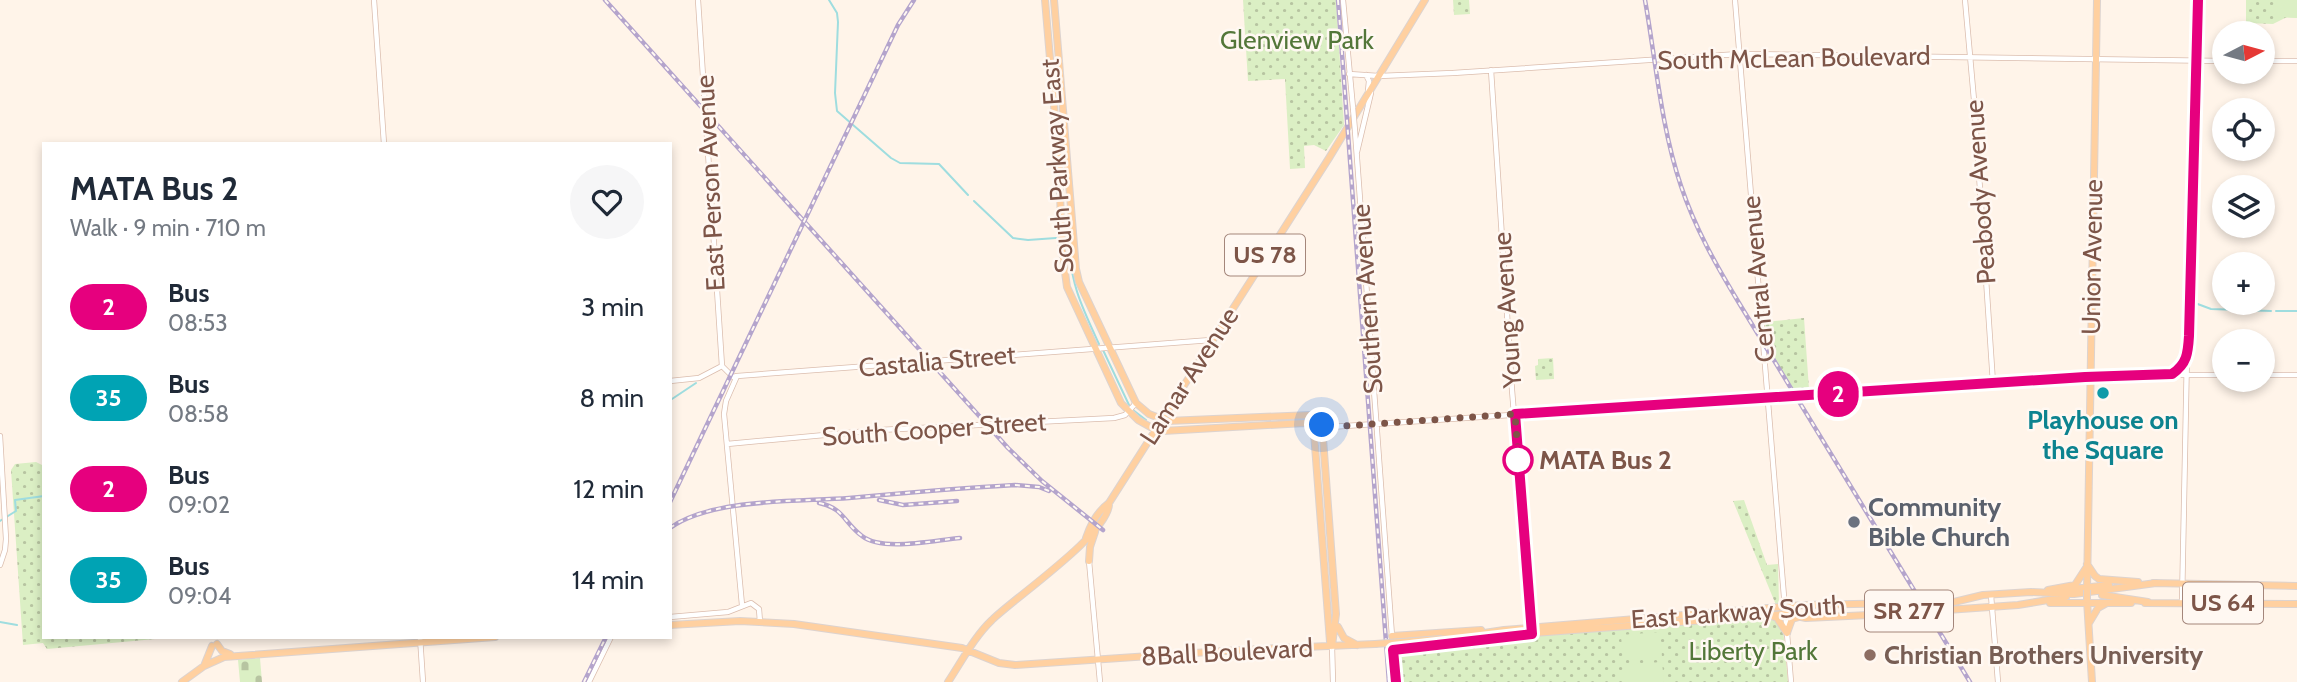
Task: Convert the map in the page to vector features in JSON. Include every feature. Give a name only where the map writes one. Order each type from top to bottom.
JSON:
[{"type":"main road","points":[[374,0],[384,142]]},
{"type":"main road","name":"East Person Avenue","points":[[698,0],[722,366]]},
{"type":"main road","name":"South Parkway East","points":[[1045,0],[1059,164],[1064,278],[1121,403],[1128,412],[1149,426]]},
{"type":"main road","name":"South Parkway East","points":[[1054,0],[1079,282],[1136,403],[1156,418]]},
{"type":"main road","name":"Southern Avenue","points":[[1343,0],[1396,682]]},
{"type":"main road","name":"Lamar Avenue","points":[[1086,538],[1103,507],[1109,503],[1149,438],[1149,426],[1211,340],[1425,0]]},
{"type":"main road","name":"Central Avenue","points":[[1735,0],[1791,682]]},
{"type":"main road","name":"Peabody Avenue","points":[[1965,0],[1993,383]]},
{"type":"main road","name":"Union Avenue","points":[[2092,682],[2087,564],[2097,0]]},
{"type":"main road","points":[[2182,603],[2186,375],[2199,0]]},
{"type":"main road","name":"South McLean Boulevard","points":[[1349,74],[1379,76],[1491,71],[1739,54],[2212,61]]},
{"type":"main road","points":[[2275,61],[2297,61]]},
{"type":"main road","name":"Young Avenue","points":[[1491,71],[1532,631]]},
{"type":"main road","points":[[1350,87],[1353,80],[1363,75],[1370,91],[1356,157]]},
{"type":"main road","name":"Castalia Street","points":[[737,376],[1211,340]]},
{"type":"main road","points":[[2172,374],[2180,369],[2187,356]]},
{"type":"main road","points":[[1984,384],[1989,380],[1992,361]]},
{"type":"main road","points":[[672,381],[699,379],[722,366],[733,377],[737,376],[726,401],[724,414],[742,605]]},
{"type":"main road","points":[[1149,426],[1163,431],[1311,424],[1330,427],[2089,376],[2212,375]]},
{"type":"main road","points":[[2275,375],[2297,375]]},
{"type":"main road","points":[[1128,412],[1136,403]]},
{"type":"main road","name":"South Cooper Street","points":[[727,444],[879,430],[1114,418],[1128,412]]},
{"type":"main road","points":[[1156,418],[1173,422],[1315,416]]},
{"type":"main road","points":[[1315,416],[1311,418],[1311,424],[1336,623],[1331,655],[1333,682]]},
{"type":"main road","points":[[1315,416],[1322,425],[1332,646]]},
{"type":"main road","points":[[0,436],[5,550],[0,565]]},
{"type":"main road","name":"Lamar Avenue","points":[[948,682],[990,622],[1012,601],[1056,569],[1097,528],[1109,510],[1109,503]]},
{"type":"main road","points":[[1089,561],[1090,547],[1097,528]]},
{"type":"main road","points":[[1086,538],[1100,682]]},
{"type":"main road","points":[[2048,590],[2074,585],[2087,564]]},
{"type":"main road","name":"US 64","points":[[2087,564],[2099,579],[2144,583],[2297,586]]},
{"type":"main road","points":[[2031,592],[2144,583]]},
{"type":"main road","name":"East Parkway South","points":[[1332,646],[1888,602],[1954,602],[1991,595],[2031,592],[2074,594],[2156,583]]},
{"type":"main road","points":[[1991,595],[1998,682]]},
{"type":"main road","name":"East Parkway South","points":[[1532,631],[1770,616],[1786,611],[1799,617],[1871,615],[1992,607],[2073,596],[2108,595],[2148,602]]},
{"type":"main road","points":[[2032,603],[2087,601]]},
{"type":"main road","name":"US 64","points":[[2087,601],[2297,604]]},
{"type":"main road","points":[[672,617],[728,612],[751,603],[760,609],[760,622]]},
{"type":"main road","points":[[2068,603],[2079,607],[2088,625]]},
{"type":"main road","points":[[2088,625],[2098,608],[2109,603]]},
{"type":"main road","points":[[1770,616],[1777,618],[1787,633]]},
{"type":"main road","points":[[1787,633],[1792,619],[1799,617]]},
{"type":"main road","points":[[672,625],[760,622],[794,624],[957,647],[967,653]]},
{"type":"main road","points":[[1336,623],[1344,638],[1359,645]]},
{"type":"main road","points":[[1392,636],[1462,630],[1506,633]]},
{"type":"main road","points":[[1393,650],[1506,633]]},
{"type":"main road","points":[[957,647],[977,638]]},
{"type":"main road","points":[[182,682],[224,656],[445,639]]},
{"type":"main road","points":[[589,682],[610,639]]},
{"type":"main road","points":[[420,640],[423,682]]},
{"type":"main road","points":[[204,666],[215,645],[226,653],[239,655]]},
{"type":"main road","name":"8Ball Boulevard","points":[[1099,660],[1332,646]]},
{"type":"main road","name":"SR 277","points":[[967,653],[1015,665],[1099,660]]},
{"type":"green space","name":"Glenview Park","points":[[1243,0],[1336,0],[1344,125],[1326,151],[1314,145],[1304,146],[1305,168],[1290,169],[1285,79],[1248,81]]},
{"type":"green space","points":[[1453,0],[1469,0],[1470,14],[1454,15]]},
{"type":"green space","points":[[2246,0],[2297,0],[2297,18],[2287,17],[2275,23],[2246,21]]},
{"type":"green space","points":[[2274,0],[2297,0],[2297,18],[2274,17]]},
{"type":"green space","points":[[1804,318],[1809,389],[1808,392],[1794,393],[1765,345],[1765,322]]},
{"type":"green space","points":[[1553,358],[1554,379],[1536,380],[1535,366],[1538,365],[1538,359]]},
{"type":"green space","points":[[36,462],[42,465],[42,639],[155,639],[47,649],[43,643],[23,645],[11,470],[15,464]]},
{"type":"green space","points":[[1744,500],[1767,565],[1778,564],[1779,604],[1776,605],[1733,501]]},
{"type":"green space","name":"Liberty Park","points":[[1775,618],[1783,628],[1788,682],[1399,682],[1396,654],[1406,650],[1536,636]]},
{"type":"green space","points":[[1660,632],[1662,657],[1623,660],[1621,635]]},
{"type":"green space","points":[[260,658],[262,682],[240,682],[238,660]]},
{"type":"green space","points":[[1662,662],[1664,682],[1624,682],[1623,665]]},
{"type":"waterway","points":[[829,0],[837,13],[838,22],[835,93],[837,111],[900,163],[939,164],[968,195]]},
{"type":"waterway","points":[[974,201],[1013,238],[1056,238]]},
{"type":"waterway","points":[[1064,237],[1068,240],[1078,294],[1099,344]]},
{"type":"waterway","points":[[2195,303],[2212,309]]},
{"type":"waterway","points":[[2276,311],[2297,311]]},
{"type":"waterway","points":[[1103,350],[1129,405]]},
{"type":"waterway","points":[[672,399],[696,383]]},
{"type":"waterway","points":[[1133,410],[1146,420]]},
{"type":"waterway","points":[[0,521],[16,511],[15,500],[42,496]]},
{"type":"waterway","points":[[0,622],[17,625]]},
{"type":"railway","points":[[605,0],[1008,448],[1042,481],[1103,530]]},
{"type":"railway","points":[[672,498],[898,25],[914,0]]},
{"type":"railway","points":[[1338,0],[1389,682]]},
{"type":"railway","points":[[1645,0],[1668,141],[1681,186],[1699,231],[1739,303],[1970,682]]},
{"type":"railway","points":[[672,527],[708,511],[756,503],[1015,485],[1039,487],[1049,491]]},
{"type":"railway","points":[[879,500],[903,505],[957,501]]},
{"type":"railway","points":[[819,503],[834,508],[856,531],[871,541],[895,544],[960,538]]},
{"type":"railway","points":[[584,682],[605,639]]},
{"type":"bus line","name":"2","points":[[1396,682],[1393,650],[1532,634],[1515,414],[2085,377],[2172,374],[2180,369],[2187,357],[2189,336],[2198,0]]},
{"type":"place","name":"Playhouse on the Square","points":[[2103,393]]},
{"type":"place","name":"MATA Bus 2","points":[[1518,460]]},
{"type":"place","name":"Community Bible Church","points":[[1854,522]]},
{"type":"place","name":"Christian Brothers University","points":[[1870,655]]},
{"type":"route","points":[[1322,425],[1330,427],[1515,414],[1519,467],[1518,460]]}]
